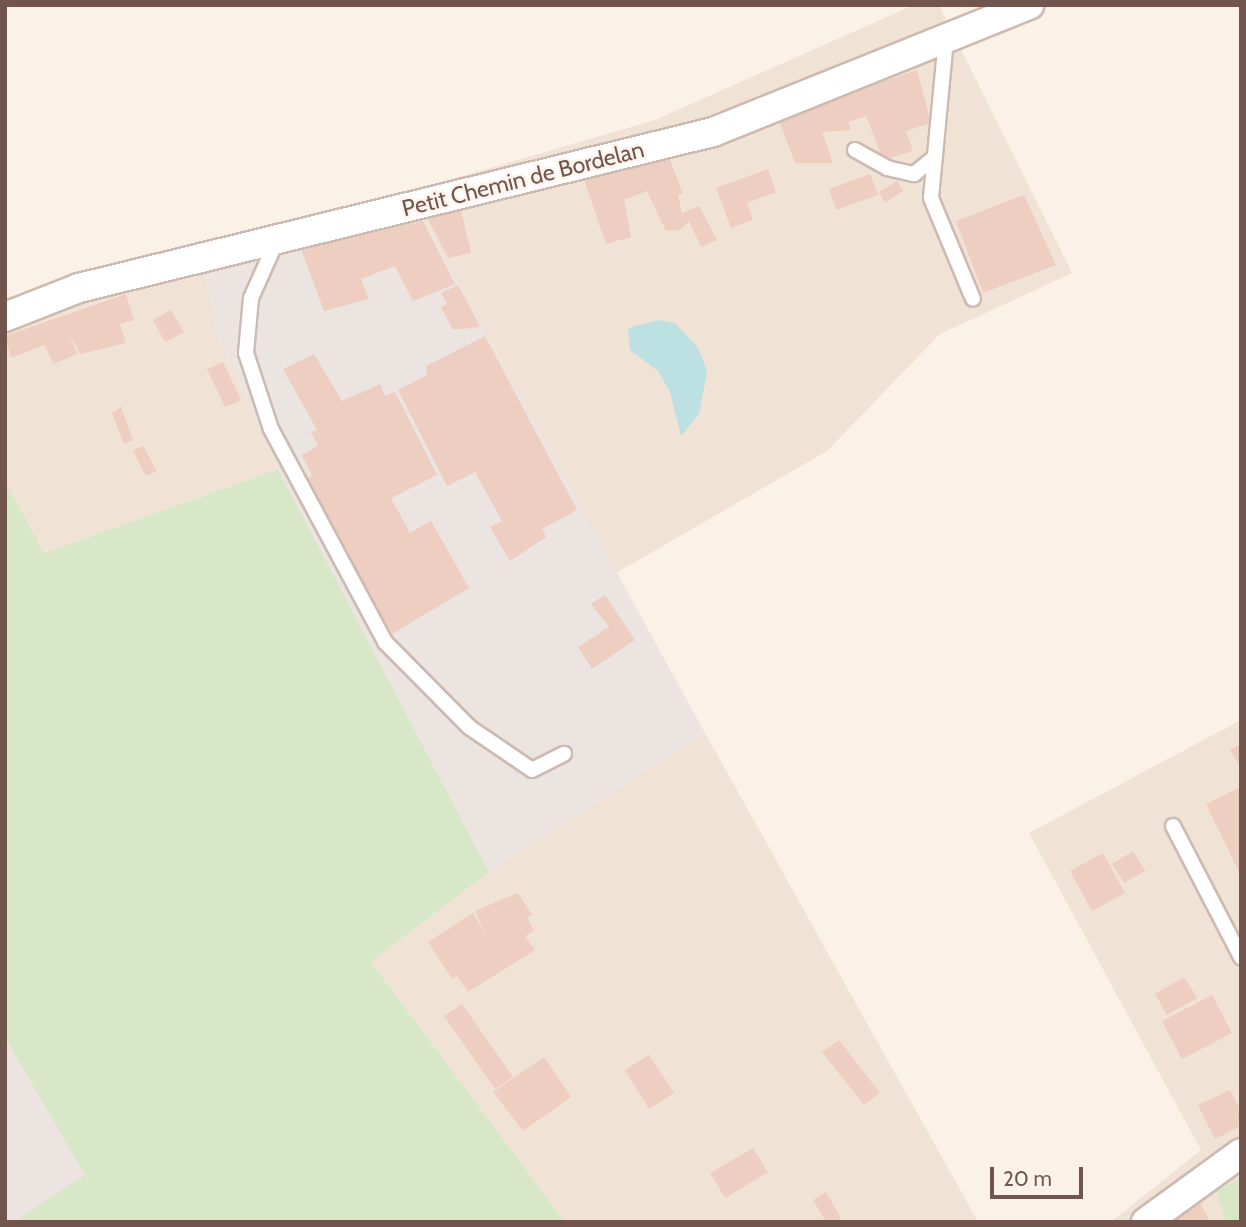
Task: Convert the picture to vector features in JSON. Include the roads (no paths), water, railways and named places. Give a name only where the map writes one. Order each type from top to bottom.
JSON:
[{"type":"street","name":"Petit Chemin de Bordelan","points":[[5,317],[79,288],[713,132],[1029,5]]},
{"type":"street","points":[[1146,1222],[1241,1153]]},
{"type":"lane","points":[[946,39],[931,198],[974,299]]},
{"type":"lane","points":[[855,150],[887,168],[914,174],[934,158]]},
{"type":"lane","points":[[277,239],[251,298],[246,353],[271,429],[385,642],[469,727],[532,770],[564,754]]},
{"type":"lane","points":[[1173,826],[1241,957]]},
{"type":"water","points":[[658,320],[675,323],[698,348],[707,371],[699,414],[681,436],[670,392],[658,371],[630,350],[628,328]]}]
